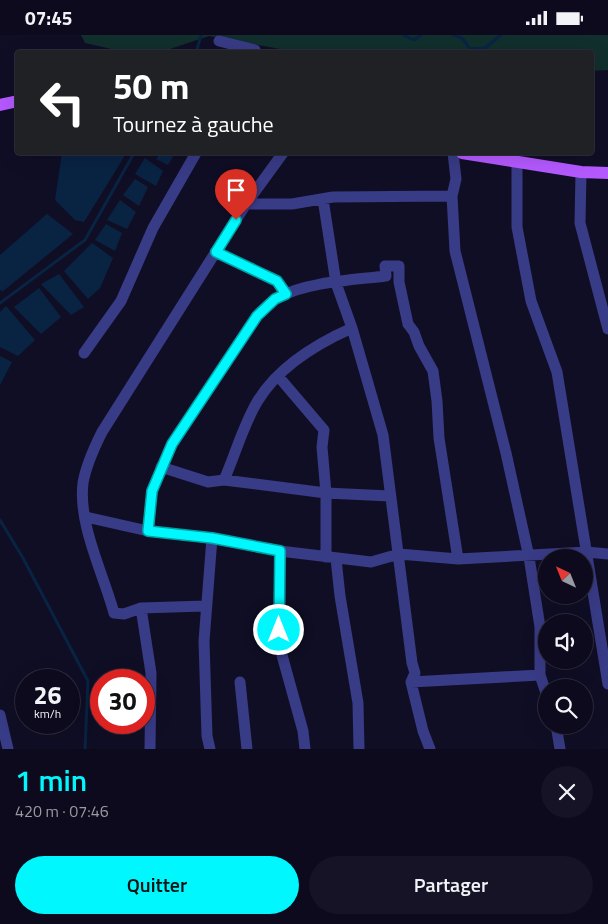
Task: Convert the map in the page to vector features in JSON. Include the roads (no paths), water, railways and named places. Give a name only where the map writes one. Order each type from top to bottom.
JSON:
[{"type":"main road","points":[[0,105],[15,102]]},
{"type":"main road","points":[[474,155],[581,173],[608,173]]},
{"type":"street","points":[[219,41],[255,50]]},
{"type":"street","points":[[84,353],[121,301],[153,228],[195,155]]},
{"type":"street","points":[[205,606],[141,608],[124,614],[114,613],[93,548],[82,496],[84,483],[94,447],[246,204],[281,155]]},
{"type":"street","points":[[453,155],[456,179],[452,196],[455,251],[506,453],[529,557],[540,627],[541,679]]},
{"type":"street","points":[[517,162],[517,227],[531,301],[557,372],[586,549]]},
{"type":"street","points":[[581,173],[580,223],[608,329]]},
{"type":"street","points":[[246,204],[278,205],[323,199],[452,196]]},
{"type":"street","points":[[323,199],[336,283],[352,327],[383,435],[412,663],[415,673],[411,682],[423,731],[430,749]]},
{"type":"street","points":[[216,252],[277,281],[286,294]]},
{"type":"street","points":[[148,531],[152,491],[172,444],[257,316],[275,299],[286,294],[336,283],[386,276],[385,266],[399,266],[399,283],[408,324],[414,331],[419,346],[432,371],[437,401],[439,438],[458,559]]},
{"type":"street","points":[[224,480],[258,401],[284,368],[334,336],[352,327]]},
{"type":"street","points":[[278,376],[324,431],[322,447],[331,558],[340,596],[358,703],[359,749]]},
{"type":"street","points":[[161,467],[208,482],[224,480],[326,493],[390,496]]},
{"type":"street","points":[[86,517],[148,531],[212,538],[280,551],[371,562],[399,554],[458,559],[538,556]]},
{"type":"street","points":[[210,749],[207,736],[204,641],[205,606],[212,538]]},
{"type":"street","points":[[280,551],[280,648],[303,731],[305,749]]},
{"type":"street","points":[[593,553],[608,554]]},
{"type":"street","points":[[593,590],[608,684]]},
{"type":"street","points":[[141,608],[151,673],[150,749]]},
{"type":"street","points":[[411,682],[540,675]]},
{"type":"street","points":[[240,682],[247,749]]},
{"type":"street","points":[[0,715],[8,749]]},
{"type":"street","points":[[558,734],[560,749]]},
{"type":"water","points":[[62,155],[124,155],[84,222],[75,220],[55,200]]},
{"type":"water","points":[[159,155],[174,155],[168,165],[156,159]]},
{"type":"water","points":[[145,158],[163,171],[156,186],[135,174]]},
{"type":"water","points":[[135,179],[148,187],[139,206],[123,195]]},
{"type":"water","points":[[120,200],[136,212],[127,229],[107,220]]},
{"type":"water","points":[[47,214],[73,234],[2,292],[0,289],[0,255]]},
{"type":"water","points":[[106,224],[122,233],[115,251],[95,240]]},
{"type":"water","points":[[92,243],[113,258],[100,288],[88,299],[64,271]]},
{"type":"water","points":[[59,274],[84,307],[71,315],[41,284]]},
{"type":"water","points":[[39,288],[61,317],[41,334],[14,307]]},
{"type":"water","points":[[6,306],[35,340],[18,356],[0,347],[0,312]]},
{"type":"water","points":[[0,356],[12,362],[0,385]]},
{"type":"waterway","points":[[197,50],[201,35]]},
{"type":"waterway","points":[[403,35],[414,40],[421,35]]},
{"type":"waterway","points":[[453,35],[462,38],[470,49],[485,48],[501,35]]},
{"type":"waterway","points":[[0,303],[85,240],[133,155]]},
{"type":"waterway","points":[[0,520],[23,558],[88,681],[85,749]]}]
